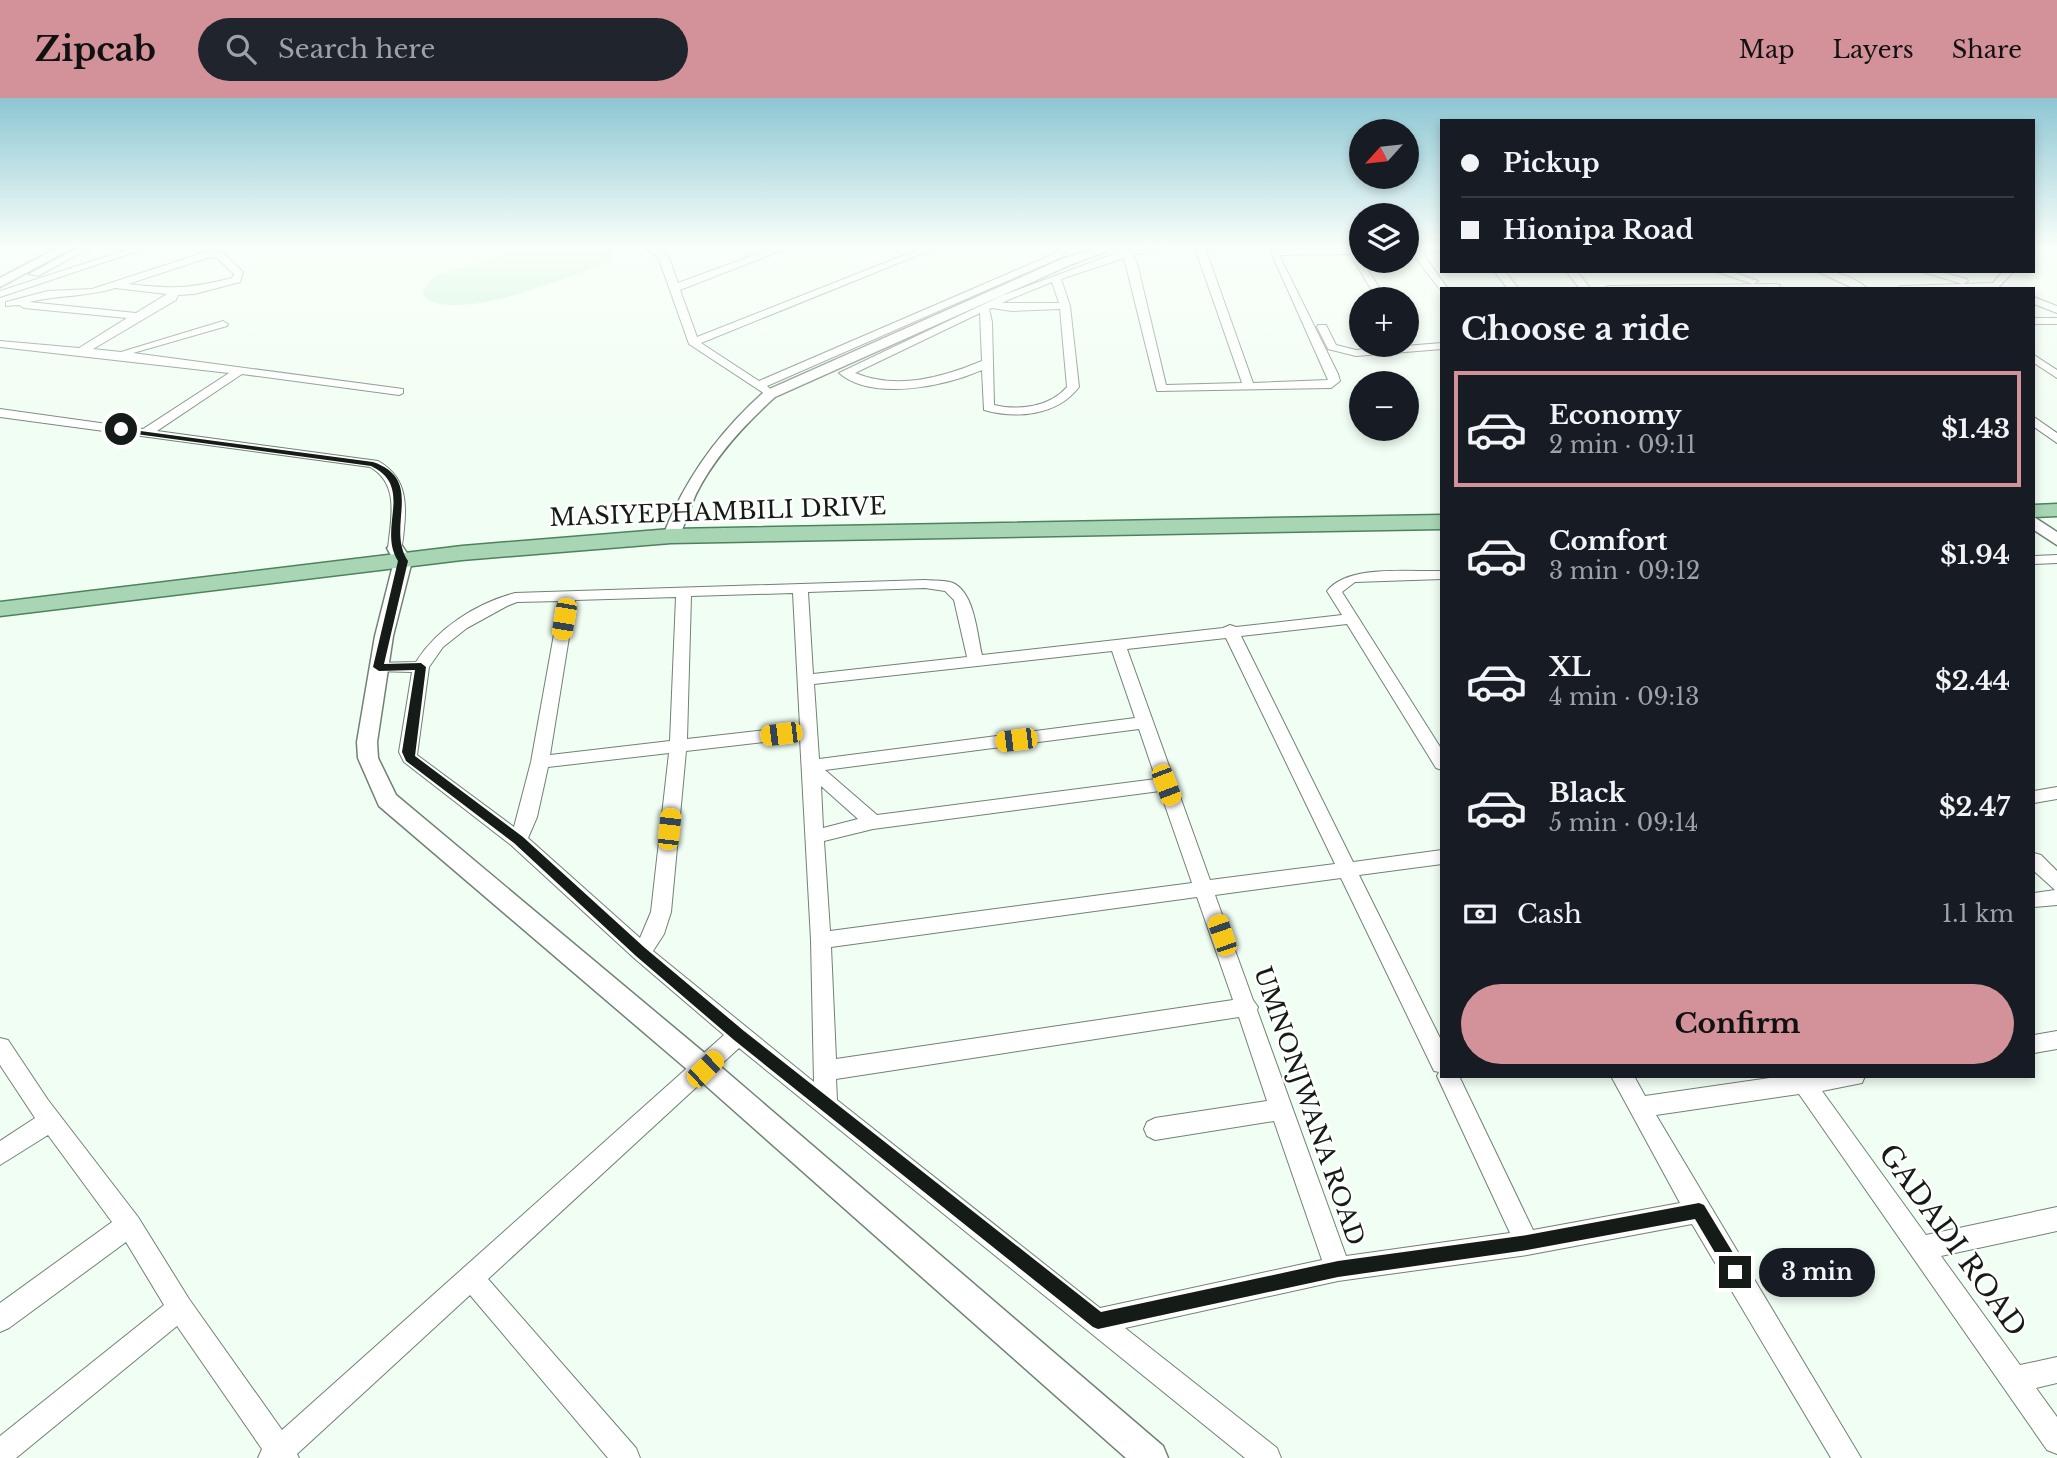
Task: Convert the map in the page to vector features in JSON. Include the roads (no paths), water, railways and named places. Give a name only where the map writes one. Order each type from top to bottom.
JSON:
[{"type":"main road","points":[[2035,494],[2057,494]]},
{"type":"main road","name":"MASIYEPHAMBILI DRIVE","points":[[0,594],[399,555],[534,545],[673,528],[1440,507]]},
{"type":"main road","points":[[2035,511],[2057,510]]},
{"type":"main road","name":"MASIYEPHAMBILI DRIVE","points":[[673,528],[1440,522]]},
{"type":"main road","name":"MASIYEPHAMBILI DRIVE","points":[[0,609],[399,555]]},
{"type":"street","points":[[61,308],[138,316]]},
{"type":"street","points":[[82,351],[152,308]]},
{"type":"street","points":[[682,308],[693,342],[764,389]]},
{"type":"street","points":[[693,342],[778,308]]},
{"type":"street","points":[[673,528],[692,484],[715,447],[764,389],[941,308]]},
{"type":"street","points":[[764,389],[959,308]]},
{"type":"street","points":[[985,364],[936,383],[863,382],[845,373],[986,308]]},
{"type":"street","points":[[989,308],[985,364],[988,407],[996,410],[1037,410],[1070,393],[1073,387],[1065,308]]},
{"type":"street","points":[[1142,308],[1161,389],[1323,385],[1334,381],[1300,308]]},
{"type":"street","points":[[1221,308],[1249,387]]},
{"type":"street","points":[[1312,308],[1332,347],[1349,352]]},
{"type":"street","points":[[2035,321],[2055,322]]},
{"type":"street","points":[[120,355],[223,324]]},
{"type":"street","points":[[0,344],[120,355],[399,391]]},
{"type":"street","points":[[1419,345],[1440,346]]},
{"type":"street","points":[[2035,359],[2057,375]]},
{"type":"street","points":[[145,433],[238,372]]},
{"type":"street","points":[[0,413],[384,468],[392,476],[398,490],[399,555],[367,742],[368,758],[387,800],[705,1069],[1151,1458]]},
{"type":"street","points":[[2035,422],[2057,439]]},
{"type":"street","points":[[2035,439],[2057,439]]},
{"type":"street","points":[[2035,523],[2057,540]]},
{"type":"street","points":[[2035,560],[2057,559]]},
{"type":"street","points":[[1440,575],[1354,578],[1345,581],[1334,591],[1440,761]]},
{"type":"street","points":[[975,659],[961,599],[950,586],[925,584],[516,598],[500,604],[449,636],[427,654],[421,667],[408,752],[410,758],[518,840],[640,952],[739,1035],[826,1102],[1267,1458]]},
{"type":"street","points":[[800,588],[821,940],[826,1102]]},
{"type":"street","points":[[640,952],[654,934],[660,912],[678,747],[684,592]]},
{"type":"street","points":[[518,840],[528,817],[540,762],[568,595]]},
{"type":"street","points":[[805,680],[1350,619]]},
{"type":"street","points":[[1230,631],[1349,868],[1440,1060]]},
{"type":"street","name":"UMNONJWANA ROAD","points":[[1117,644],[1248,1007],[1338,1269]]},
{"type":"street","points":[[379,667],[421,667]]},
{"type":"street","points":[[810,766],[1144,723]]},
{"type":"street","points":[[540,762],[807,731]]},
{"type":"street","points":[[810,766],[873,822]]},
{"type":"street","points":[[814,837],[873,822],[1166,785]]},
{"type":"street","points":[[2035,797],[2057,793]]},
{"type":"street","points":[[821,940],[1440,857]]},
{"type":"street","points":[[2035,861],[2057,883]]},
{"type":"street","points":[[2035,900],[2057,897]]},
{"type":"street","points":[[824,1070],[1248,1007]]},
{"type":"street","points":[[0,1047],[129,1225],[180,1308],[279,1456],[471,1278],[705,1069],[739,1035]]},
{"type":"street","points":[[2035,1044],[2057,1040]]},
{"type":"street","points":[[1449,1078],[1527,1242]]},
{"type":"street","points":[[1623,1078],[1847,1458]]},
{"type":"street","points":[[1641,1108],[1833,1078]]},
{"type":"street","name":"GADADI ROAD","points":[[1802,1081],[2057,1440]]},
{"type":"street","points":[[1155,1129],[1283,1109]]},
{"type":"street","points":[[0,1154],[51,1120]]},
{"type":"street","points":[[1098,1321],[1338,1269],[1527,1242],[1699,1210]]},
{"type":"street","points":[[1922,1248],[2057,1219]]},
{"type":"street","points":[[0,1319],[129,1225]]},
{"type":"street","points":[[471,1278],[626,1458]]},
{"type":"street","points":[[0,1453],[180,1308]]},
{"type":"street","points":[[2016,1379],[2057,1370]]}]
